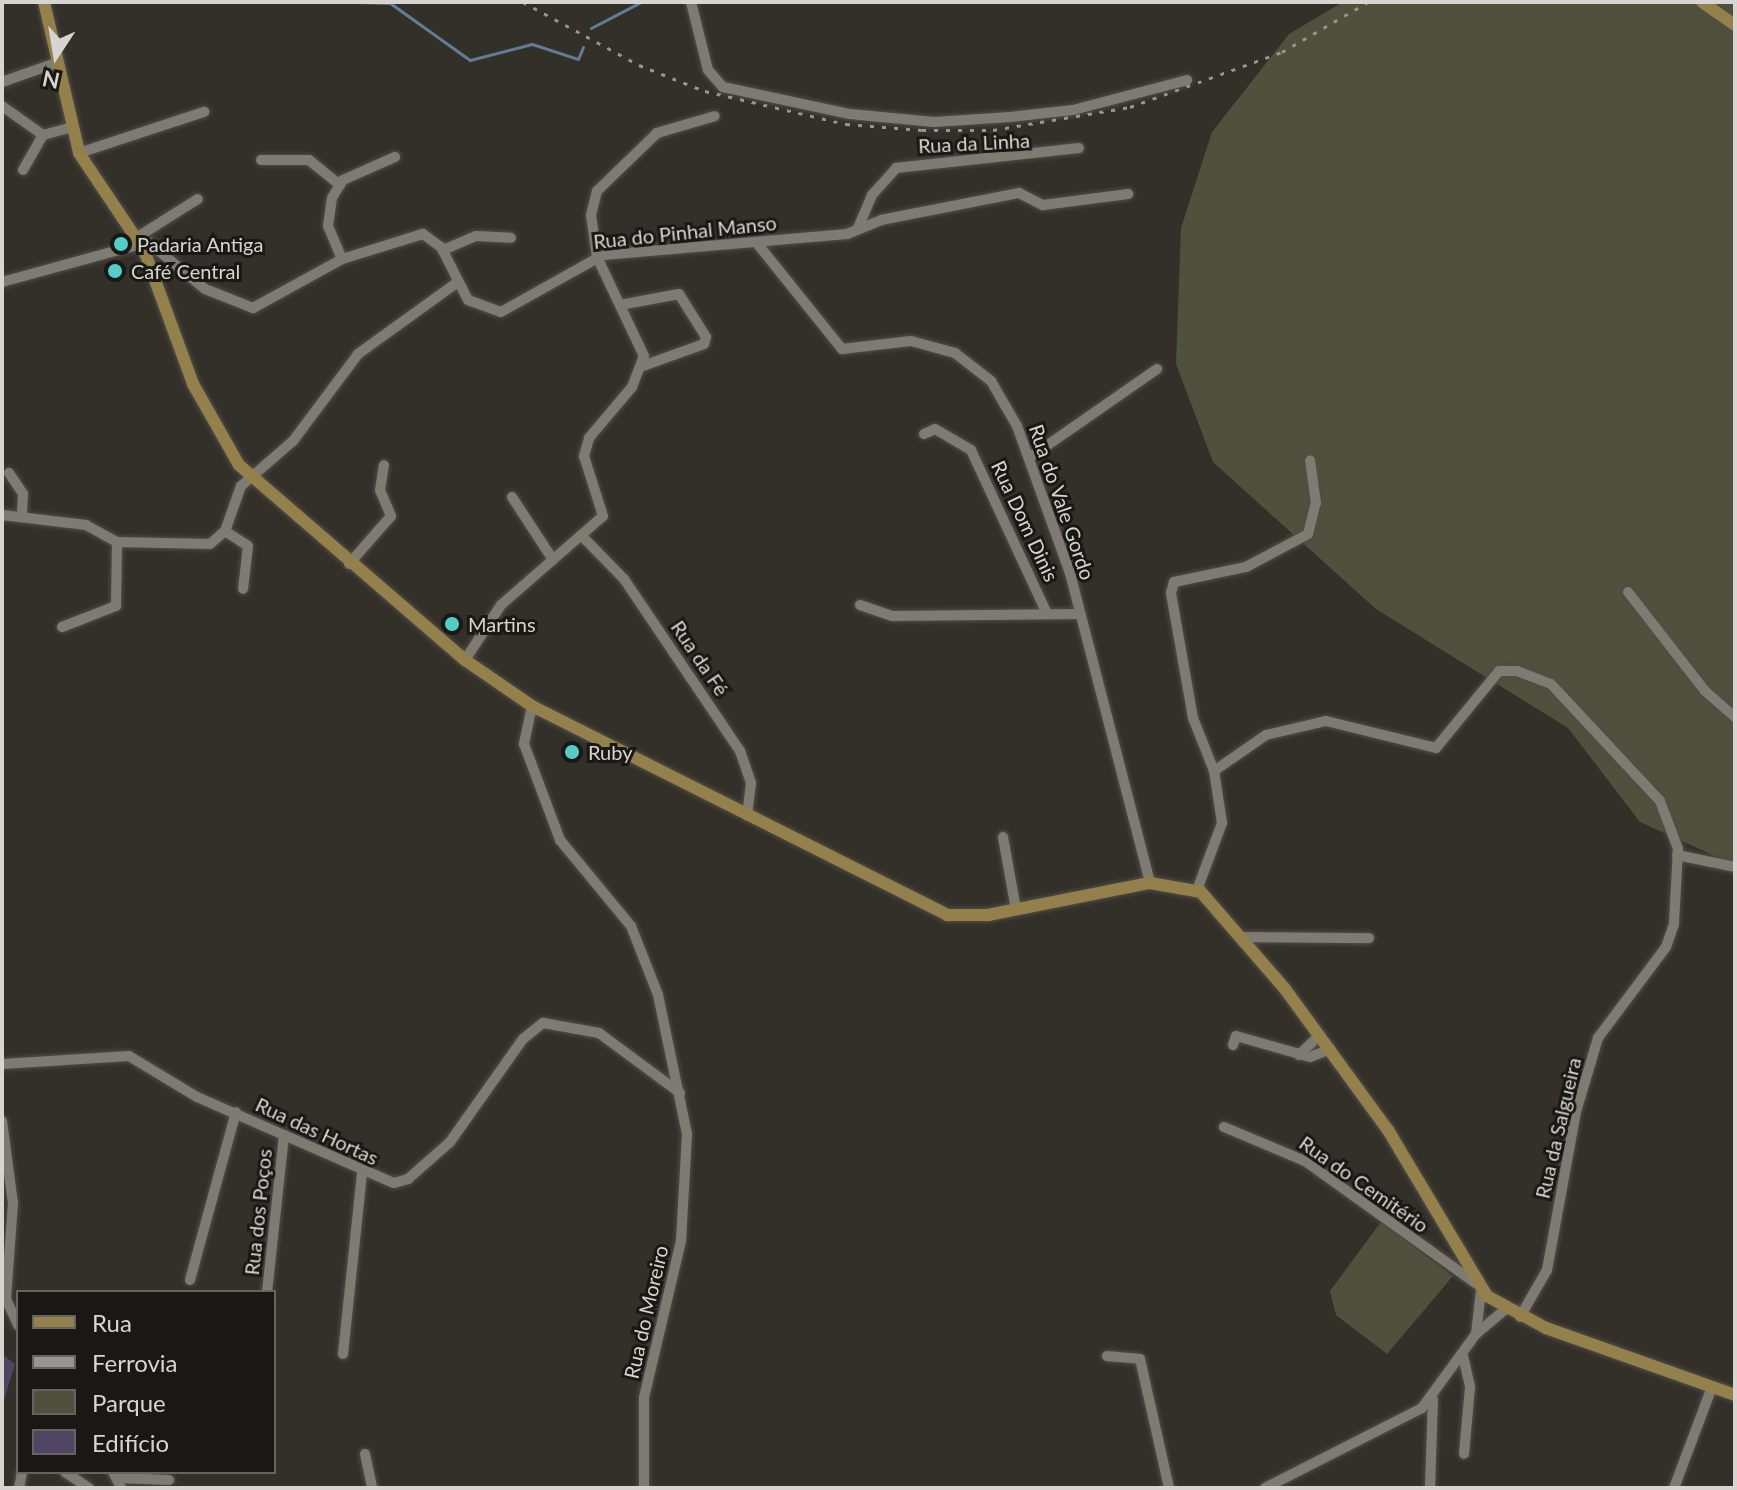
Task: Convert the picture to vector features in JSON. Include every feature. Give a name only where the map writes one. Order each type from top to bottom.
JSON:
[{"type":"main road","points":[[44,2],[70,128],[79,153],[138,241],[193,384],[249,478],[465,660],[532,706],[937,912],[968,917],[1150,883],[1197,890],[1243,937],[1331,1049],[1388,1130],[1479,1287],[1520,1317],[1735,1395]]},
{"type":"main road","points":[[1702,2],[1735,25]]},
{"type":"street","points":[[691,2],[708,70],[723,87],[850,114],[934,122],[1010,117],[1073,110],[1187,80]]},
{"type":"street","points":[[2,82],[56,63]]},
{"type":"street","points":[[2,106],[43,135]]},
{"type":"street","points":[[79,153],[204,112]]},
{"type":"street","points":[[643,366],[620,305],[597,257],[592,203],[614,170],[669,127],[715,116]]},
{"type":"street","points":[[23,170],[43,135],[70,128]]},
{"type":"street","name":"Rua da Linha","points":[[858,228],[872,195],[896,168],[1079,148]]},
{"type":"street","points":[[342,259],[328,226],[340,185],[395,157]]},
{"type":"street","points":[[261,160],[309,160],[340,185]]},
{"type":"street","name":"Rua do Pinhal Manso","points":[[455,284],[477,307],[501,312],[597,257],[756,242],[858,228],[1019,193],[1043,205],[1128,194]]},
{"type":"street","points":[[2,282],[138,241],[198,199]]},
{"type":"street","points":[[2,515],[86,525],[117,542],[194,548],[225,531],[249,478],[293,441],[358,354],[455,284],[443,250],[411,234],[342,259],[253,308],[227,302],[148,242],[138,241]]},
{"type":"street","points":[[443,250],[476,236],[511,238]]},
{"type":"street","name":"Rua do Vale Gordo","points":[[756,242],[842,349],[911,341],[955,353],[991,381],[1029,458],[1080,614],[1150,883]]},
{"type":"street","points":[[465,660],[501,605],[603,516],[584,456],[589,438],[643,366],[704,344],[706,337],[679,294],[620,305]]},
{"type":"street","points":[[1029,458],[1157,369]]},
{"type":"street","name":"Rua Dom Dinis","points":[[924,434],[935,429],[971,450],[1047,614]]},
{"type":"street","points":[[1197,890],[1222,823],[1214,771],[1193,718],[1171,593],[1174,582],[1246,567],[1308,534],[1316,503],[1310,460]]},
{"type":"street","points":[[349,564],[391,516],[380,490],[384,465]]},
{"type":"street","points":[[9,473],[23,494],[22,515]]},
{"type":"street","points":[[512,497],[553,560]]},
{"type":"street","points":[[225,531],[248,546],[243,589]]},
{"type":"street","name":"Rua da Fé","points":[[581,535],[624,579],[740,751],[751,783],[747,816]]},
{"type":"street","points":[[62,627],[116,606],[117,542]]},
{"type":"street","points":[[1628,592],[1705,691],[1735,717]]},
{"type":"street","points":[[860,605],[892,616],[1080,614]]},
{"type":"street","name":"Rua da Salgueira","points":[[1214,771],[1266,735],[1326,721],[1436,748],[1499,671],[1517,671],[1551,684],[1638,773],[1660,801],[1677,855],[1674,924],[1666,947],[1598,1038],[1576,1112],[1547,1270],[1520,1317]]},
{"type":"street","name":"Rua do Moreiro","points":[[532,706],[524,744],[560,840],[631,926],[658,995],[687,1134],[681,1241],[650,1351],[644,1488]]},
{"type":"street","points":[[1003,837],[1016,909]]},
{"type":"street","points":[[1677,855],[1735,867]]},
{"type":"street","points":[[1243,937],[1369,938]]},
{"type":"street","name":"Rua das Hortas","points":[[2,1064],[129,1056],[362,1174],[408,1179],[467,1123],[505,1062],[543,1023],[599,1033],[680,1093]]},
{"type":"street","points":[[1299,1055],[1320,1035]]},
{"type":"street","points":[[1233,1045],[1236,1036],[1299,1055],[1331,1049]]},
{"type":"street","points":[[190,1280],[236,1112]]},
{"type":"street","points":[[2,1121],[13,1203],[6,1312]]},
{"type":"street","name":"Rua do Cemitério","points":[[1224,1127],[1305,1161],[1479,1287]]},
{"type":"street","name":"Rua dos Poços","points":[[267,1290],[284,1135]]},
{"type":"street","points":[[343,1354],[362,1174]]},
{"type":"street","points":[[1476,1334],[1479,1287]]},
{"type":"street","points":[[1265,1488],[1433,1399],[1476,1334],[1506,1309]]},
{"type":"street","points":[[1107,1356],[1140,1359],[1169,1488]]},
{"type":"street","points":[[1463,1356],[1470,1387],[1464,1454]]},
{"type":"street","points":[[1674,1488],[1712,1387]]},
{"type":"street","points":[[1430,1488],[1433,1399]]},
{"type":"street","points":[[365,1454],[372,1488]]},
{"type":"street","points":[[1291,1475],[1292,1488]]},
{"type":"street","points":[[117,1479],[169,1480]]},
{"type":"green space","points":[[1343,2],[1735,2],[1735,865],[1640,822],[1568,728],[1376,609],[1213,462],[1176,364],[1181,228],[1212,132],[1289,34]]},
{"type":"green space","points":[[1381,1222],[1453,1276],[1387,1354],[1336,1315],[1330,1291]]},
{"type":"building","points":[[2,1354],[15,1364],[4,1400],[2,1400]]},
{"type":"waterway","points":[[359,2],[390,3],[470,60],[532,44],[578,59],[583,47]]},
{"type":"waterway","points":[[591,28],[641,2]]},
{"type":"railway","points":[[523,2],[639,65],[705,91],[846,124],[922,130],[993,130],[1130,107],[1282,52],[1368,2]]},
{"type":"place","name":"Padaria Antiga","points":[[121,244]]},
{"type":"place","name":"Café Central","points":[[115,271]]},
{"type":"place","name":"Martins","points":[[452,624]]},
{"type":"place","name":"Ruby","points":[[572,752]]}]
